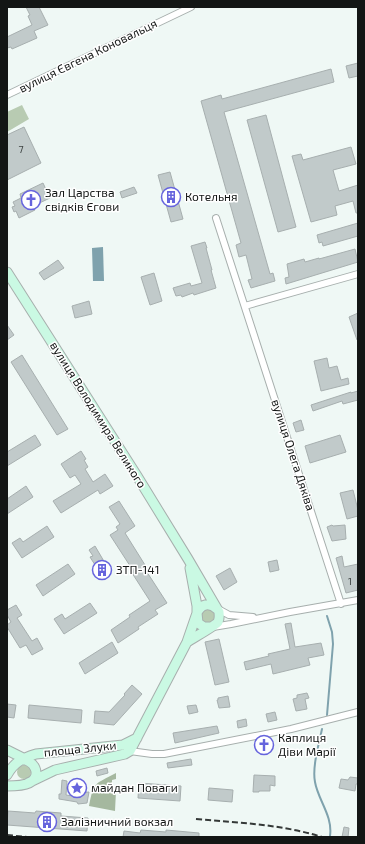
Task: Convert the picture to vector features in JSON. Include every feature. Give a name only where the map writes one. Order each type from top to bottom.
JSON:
[{"type":"street","name":"вулиця Євгена Коновальця","points":[[7,95],[180,9],[191,7]]},
{"type":"street","name":"вулиця Олега Дяківа","points":[[216,218],[341,604]]},
{"type":"street","name":"вулиця Володимира Великого","points":[[7,272],[188,559],[217,609]]},
{"type":"street","points":[[245,306],[358,274]]},
{"type":"street","name":"вулиця Володимира Великого","points":[[138,737],[187,642],[197,613],[197,600],[188,559]]},
{"type":"street","points":[[265,617],[226,614],[211,605],[205,605],[200,608],[197,613],[198,623],[204,627],[211,627],[358,600]]},
{"type":"street","points":[[211,627],[216,624],[219,618],[217,609]]},
{"type":"street","name":"вулиця Володимира Великого","points":[[187,642],[211,627]]},
{"type":"street","points":[[130,751],[164,754],[291,729],[358,712]]},
{"type":"street","name":"площа Злуки","points":[[7,786],[26,784],[55,770],[125,754],[130,751],[138,737]]},
{"type":"street","name":"площа Злуки","points":[[15,768],[36,754],[123,745],[138,737]]},
{"type":"street","points":[[7,750],[15,768],[19,783],[26,784],[34,778],[36,771],[32,763],[15,768]]},
{"type":"green space","points":[[22,105],[29,119],[7,132],[7,112]]},
{"type":"green space","points":[[205,609],[211,609],[215,613],[215,619],[211,623],[205,623],[201,619],[201,613]]},
{"type":"green space","points":[[24,765],[29,767],[31,772],[29,777],[24,779],[19,777],[17,772],[19,767]]},
{"type":"green space","points":[[116,773],[116,779],[112,780],[112,791],[116,791],[115,811],[89,806],[92,792],[96,785]]},
{"type":"water","points":[[103,247],[104,281],[93,281],[92,248]]},
{"type":"building","points":[[26,7],[39,7],[48,25],[34,31],[37,38],[12,49],[11,47],[7,48],[7,37],[32,25],[28,16],[30,15]]},
{"type":"building","points":[[358,63],[358,76],[349,78],[346,66]]},
{"type":"building","points":[[331,69],[334,82],[224,112],[270,274],[273,273],[275,281],[251,288],[248,280],[252,279],[246,255],[239,257],[236,245],[241,243],[201,101],[221,95],[222,99]]},
{"type":"building","points":[[266,115],[296,227],[278,232],[247,120]]},
{"type":"building","points":[[24,127],[41,163],[7,180],[7,135]]},
{"type":"building","points":[[351,147],[356,164],[333,170],[339,191],[358,185],[358,213],[356,213],[353,201],[335,206],[337,215],[311,222],[292,156],[301,154],[303,160]]},
{"type":"building","name":"Котельня","points":[[170,172],[183,219],[171,222],[158,175]]},
{"type":"building","name":"Зал Царства свідків Єгови","points":[[43,183],[50,198],[33,206],[35,210],[19,218],[16,211],[14,212],[12,207],[15,206],[13,202],[21,198],[20,194]]},
{"type":"building","points":[[134,187],[137,193],[122,198],[120,192]]},
{"type":"building","points":[[358,223],[358,236],[323,246],[322,242],[319,243],[317,235]]},
{"type":"building","points":[[205,242],[216,288],[194,295],[193,293],[182,297],[181,295],[176,296],[173,288],[190,283],[191,286],[202,283],[191,246]]},
{"type":"building","points":[[355,249],[358,262],[286,284],[285,278],[289,277],[287,264],[304,259],[305,262],[319,259]]},
{"type":"building","points":[[58,260],[64,268],[44,280],[39,273]]},
{"type":"building","points":[[154,273],[162,301],[150,305],[141,277]]},
{"type":"building","points":[[89,301],[92,314],[75,318],[72,306]]},
{"type":"building","points":[[358,313],[358,340],[357,340],[349,317]]},
{"type":"building","points":[[7,325],[14,335],[7,340]]},
{"type":"building","points":[[22,355],[68,429],[57,435],[11,362]]},
{"type":"building","points":[[327,358],[329,368],[337,366],[341,380],[348,378],[349,384],[321,391],[314,361]]},
{"type":"building","points":[[358,391],[358,400],[343,404],[342,401],[313,411],[311,405]]},
{"type":"building","points":[[301,420],[304,430],[296,432],[293,423]]},
{"type":"building","points":[[35,435],[41,445],[7,466],[7,452]]},
{"type":"building","points":[[340,435],[346,452],[310,463],[305,446]]},
{"type":"building","points":[[81,451],[86,459],[84,460],[88,467],[85,469],[93,482],[105,474],[113,486],[100,494],[98,490],[61,513],[53,501],[81,484],[75,475],[70,478],[61,464]]},
{"type":"building","points":[[26,486],[33,497],[7,514],[7,499]]},
{"type":"building","points":[[353,490],[358,516],[347,519],[340,493]]},
{"type":"building","points":[[119,501],[135,526],[125,533],[145,565],[143,566],[167,603],[155,610],[158,614],[138,627],[139,629],[118,643],[111,630],[130,617],[129,615],[150,601],[132,573],[134,572],[110,535],[118,530],[116,527],[120,524],[109,507]]},
{"type":"building","points":[[332,525],[345,525],[346,539],[332,541],[327,527]]},
{"type":"building","points":[[47,526],[54,537],[22,558],[12,543],[20,538],[23,542]]},
{"type":"building","points":[[95,546],[105,563],[102,565],[107,573],[102,576],[90,557],[93,556],[89,550]]},
{"type":"building","points":[[342,556],[344,567],[358,564],[358,590],[346,593],[336,558]]},
{"type":"building","points":[[277,560],[279,570],[270,572],[268,562]]},
{"type":"building","points":[[68,564],[75,574],[43,596],[36,585]]},
{"type":"building","points":[[230,568],[237,582],[224,590],[216,576]]},
{"type":"building","points":[[90,603],[97,613],[64,634],[54,619],[62,614],[65,619]]},
{"type":"building","points":[[16,605],[22,615],[17,618],[32,641],[37,638],[43,649],[32,655],[26,645],[20,648],[7,627],[7,625],[11,622],[7,615],[7,610]]},
{"type":"building","points":[[291,623],[295,647],[321,643],[324,655],[308,658],[310,665],[273,674],[271,664],[246,670],[244,662],[290,649],[285,624]]},
{"type":"building","points":[[219,639],[229,682],[215,685],[205,642]]},
{"type":"building","points":[[112,642],[118,653],[85,674],[79,663]]},
{"type":"building","points":[[132,685],[142,694],[114,725],[94,723],[95,711],[109,712]]},
{"type":"building","points":[[307,693],[309,698],[305,699],[307,709],[296,711],[293,699],[297,698],[297,695]]},
{"type":"building","points":[[228,696],[230,707],[219,708],[218,698]]},
{"type":"building","points":[[7,704],[16,705],[14,718],[7,717]]},
{"type":"building","points":[[29,705],[82,710],[81,723],[28,718]]},
{"type":"building","points":[[196,705],[198,712],[189,714],[187,706]]},
{"type":"building","points":[[275,712],[277,720],[268,722],[266,714]]},
{"type":"building","points":[[246,719],[247,726],[238,728],[237,721]]},
{"type":"building","points":[[217,726],[219,733],[175,743],[173,733]]},
{"type":"building","points":[[315,736],[316,741],[307,742],[306,737]]},
{"type":"building","points":[[191,759],[192,765],[168,768],[167,763]]},
{"type":"building","points":[[107,768],[108,773],[97,776],[96,771]]},
{"type":"building","points":[[254,775],[275,776],[275,786],[270,785],[270,791],[253,792]]},
{"type":"building","points":[[350,777],[358,778],[358,784],[356,784],[355,791],[339,788],[341,779],[348,780]]},
{"type":"building","points":[[62,780],[67,781],[66,795],[79,797],[79,793],[89,792],[87,803],[78,804],[77,802],[59,799]]},
{"type":"building","points":[[139,783],[181,786],[180,801],[138,798]]},
{"type":"building","points":[[209,788],[233,790],[232,802],[208,800]]},
{"type":"building","name":"Залізничний вокзал","points":[[8,811],[61,813],[61,816],[88,818],[87,831],[7,825]]},
{"type":"building","points":[[344,827],[349,828],[348,837],[342,837]]},
{"type":"building","points":[[141,830],[166,832],[166,830],[199,833],[199,837],[123,837],[124,831],[140,833]]},
{"type":"waterway","points":[[327,616],[332,632],[333,644],[327,715]]},
{"type":"waterway","points":[[322,729],[316,756],[314,776],[329,822],[330,836]]},
{"type":"railway","points":[[196,819],[291,829],[322,837]]},
{"type":"railway","points":[[7,835],[27,837]]},
{"type":"place","name":"Котельня","points":[[171,197]]},
{"type":"place","name":"Зал Царства свідків Єгови","points":[[31,200]]},
{"type":"place","name":"ЗТП-141","points":[[102,570]]},
{"type":"place","name":"Каплиця Діви Марії","points":[[264,745]]},
{"type":"place","name":"майдан Поваги","points":[[77,788]]},
{"type":"place","name":"Залізничний вокзал","points":[[47,822]]}]
